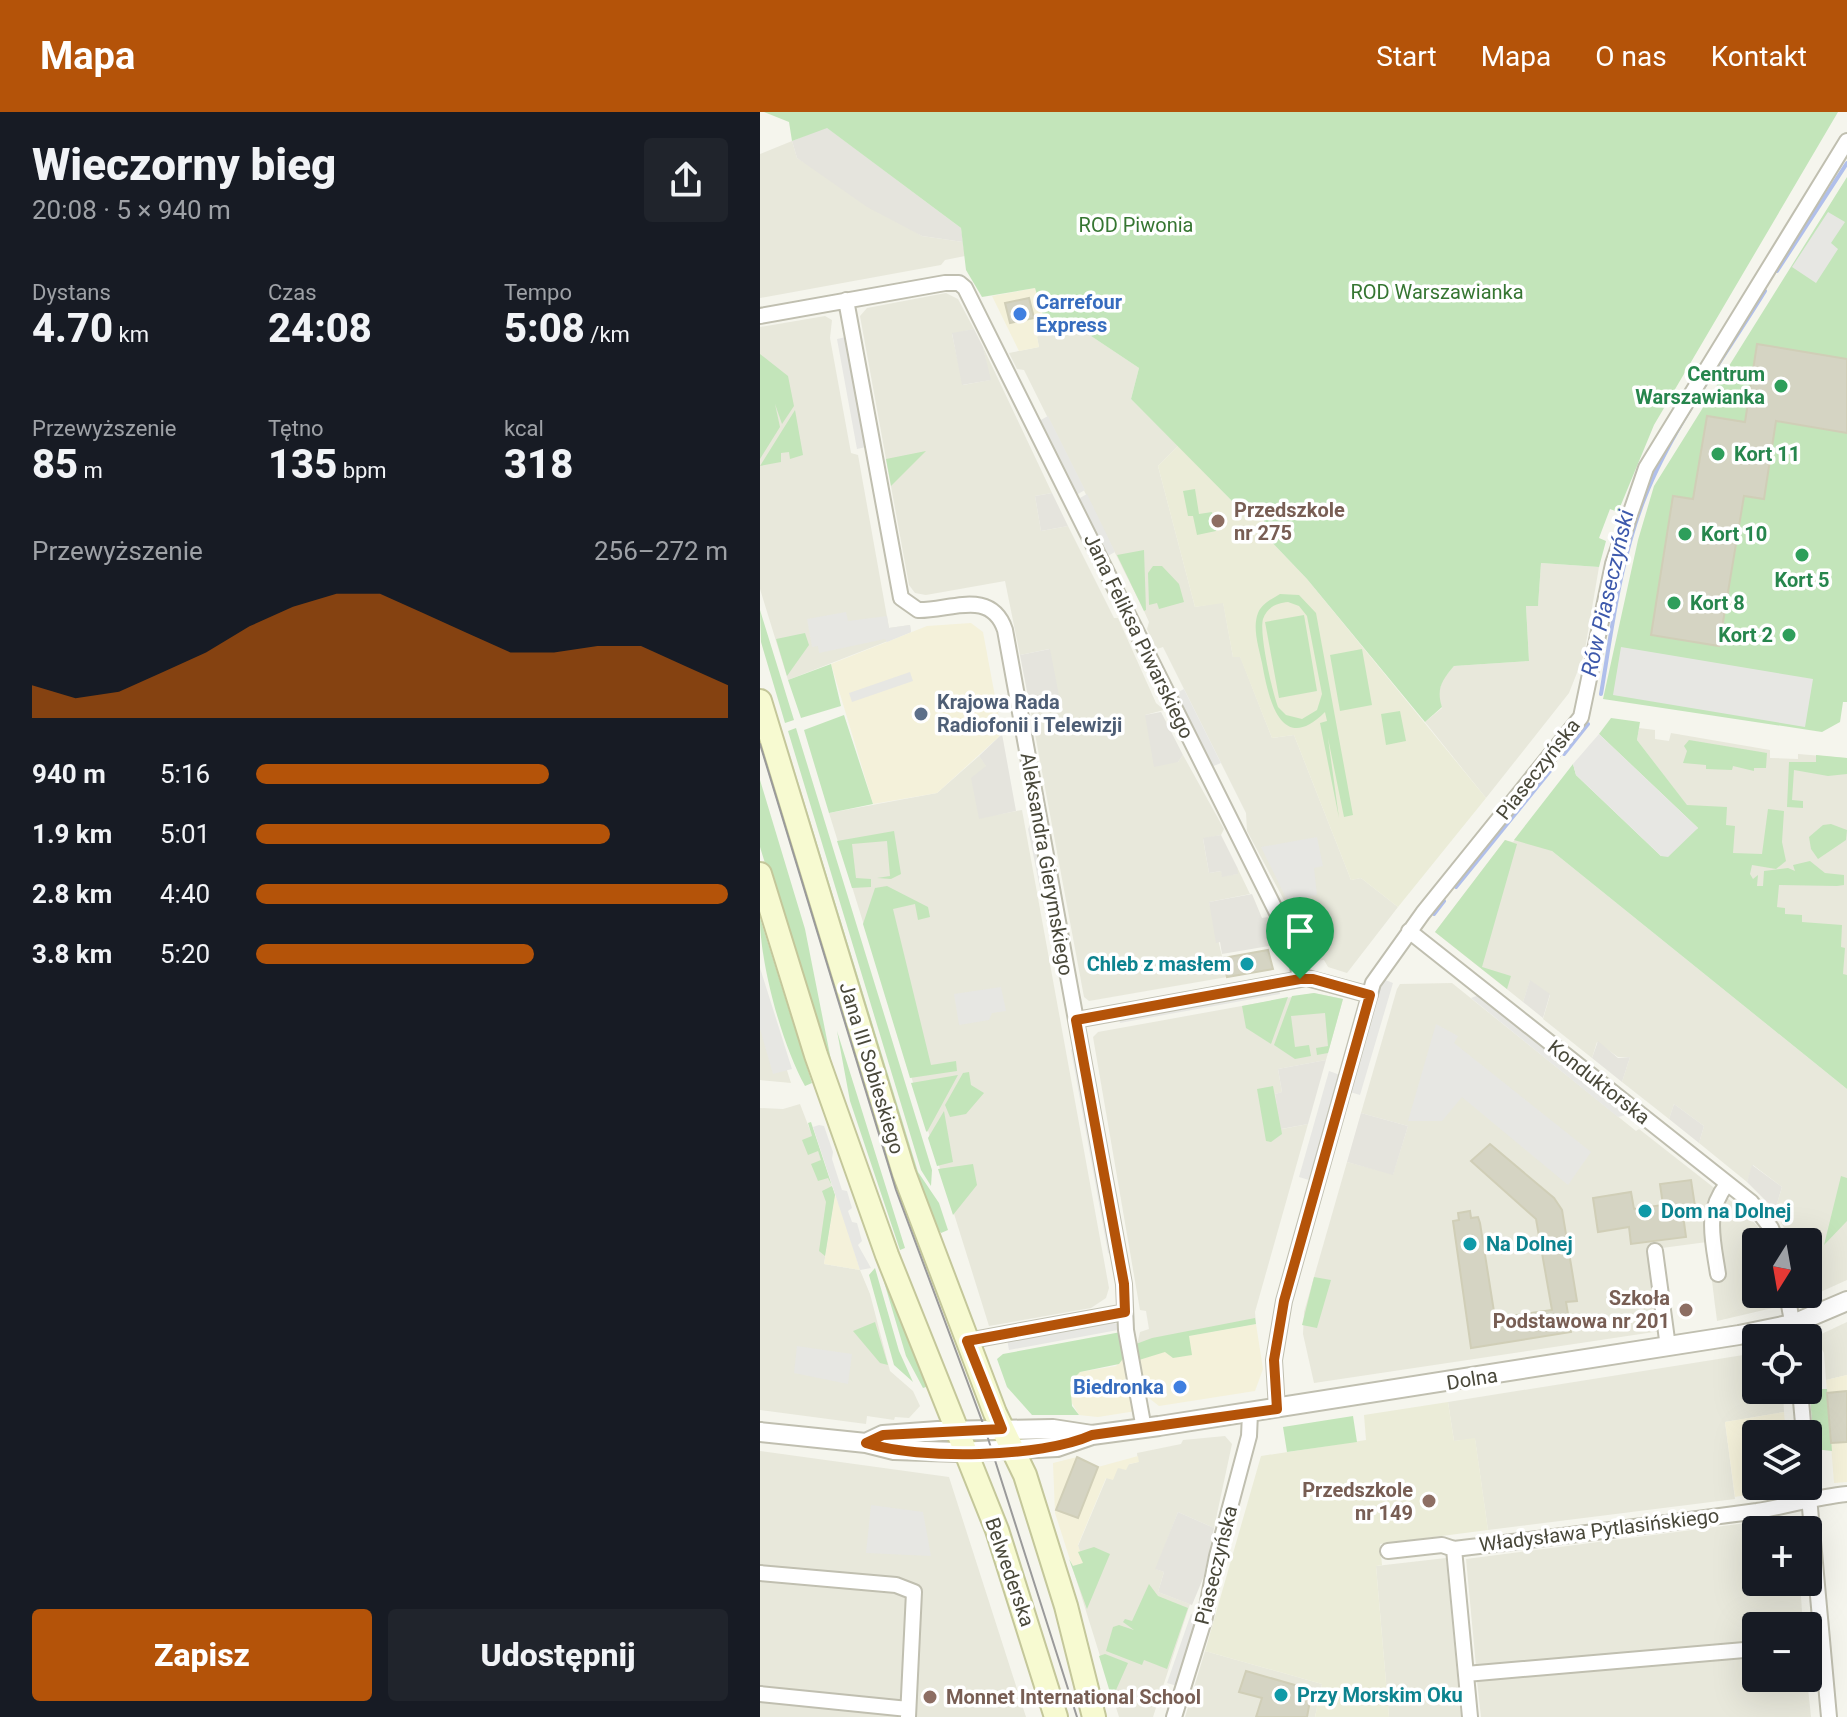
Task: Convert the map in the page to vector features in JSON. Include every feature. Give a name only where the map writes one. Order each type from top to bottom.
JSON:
[{"type":"main road","name":"Jana III Sobieskiego","points":[[760,701],[904,1173],[1002,1429]]},
{"type":"main road","name":"Jana III Sobieskiego","points":[[760,874],[816,1055],[955,1430]]},
{"type":"main road","name":"Belwederska","points":[[1002,1429],[1014,1451],[1066,1606],[1094,1717]]},
{"type":"main road","name":"Belwederska","points":[[955,1430],[1005,1552],[1056,1717]]},
{"type":"street","name":"Piaseczyńska","points":[[1277,1409],[1274,1360],[1284,1301],[1379,971],[1581,717],[1613,564],[1646,468],[1847,141]]},
{"type":"street","name":"Jana Feliksa Piwarskiego","points":[[846,300],[952,282],[962,286],[970,295],[1289,937],[1296,953],[1300,979]]},
{"type":"street","points":[[760,316],[846,300]]},
{"type":"street","name":"Aleksandra Gierymskiego","points":[[846,300],[901,598],[918,610],[969,603],[983,605],[999,617],[1005,630],[1124,1284],[1125,1312],[1144,1429]]},
{"type":"street","name":"Konduktorska","points":[[1409,931],[1760,1211],[1769,1228]]},
{"type":"street","points":[[1076,1020],[1300,979],[1313,979],[1370,995]]},
{"type":"street","points":[[1718,1274],[1710,1215],[1716,1197],[1727,1184]]},
{"type":"street","points":[[1655,1251],[1668,1347]]},
{"type":"street","name":"Dolna","points":[[1806,1324],[1847,1301]]},
{"type":"street","points":[[967,1341],[1125,1312]]},
{"type":"street","name":"Dolna","points":[[760,1432],[866,1443],[894,1450],[1014,1451],[1068,1446],[1092,1435],[1742,1338]]},
{"type":"street","name":"Piaseczyńska","points":[[1174,1717],[1205,1617],[1217,1556],[1249,1436],[1250,1413]]},
{"type":"street","name":"Dolna","points":[[866,1443],[883,1435],[955,1430],[1063,1429],[1092,1435]]},
{"type":"street","name":"Władysława Pytlasińskiego","points":[[1822,1493],[1847,1494]]},
{"type":"street","name":"Władysława Pytlasińskiego","points":[[1388,1551],[1442,1545],[1454,1549],[1767,1509],[1791,1500]]},
{"type":"street","points":[[1809,1500],[1814,1612]]},
{"type":"street","points":[[1454,1549],[1470,1717]]},
{"type":"street","points":[[760,1573],[896,1585],[914,1592],[908,1713],[760,1694]]},
{"type":"street","points":[[1466,1674],[1742,1650]]},
{"type":"street","points":[[1822,1680],[1829,1717]]},
{"type":"shaded area","points":[[826,127],[961,228],[963,242],[922,236],[867,207],[797,158],[792,141]]},
{"type":"shaded area","points":[[792,141],[797,158],[922,236],[963,242],[965,256],[945,260],[941,265],[760,298],[760,154]]},
{"type":"shaded area","points":[[1828,212],[1845,222],[1831,243],[1838,249],[1816,283],[1792,267]]},
{"type":"shaded area","points":[[1035,288],[1046,326],[1037,337],[1039,347],[1019,351],[992,296]]},
{"type":"shaded area","points":[[946,293],[958,299],[974,329],[952,334],[963,385],[990,380],[983,347],[1052,493],[1035,496],[1041,531],[1068,526],[1114,618],[1118,618],[1156,703],[1164,710],[1145,715],[1178,762],[1183,755],[1224,829],[1221,835],[1203,839],[1209,873],[1221,871],[1223,876],[1237,874],[1237,867],[1250,894],[1209,902],[1227,977],[1089,1001],[1084,997],[1030,707],[1059,701],[1049,649],[1020,655],[1005,581],[926,595],[915,593],[909,585],[860,316],[867,308]]},
{"type":"shaded area","points":[[825,316],[832,320],[830,338],[851,453],[858,455],[889,628],[910,625],[911,632],[788,680],[760,589],[760,327]]},
{"type":"shaded area","points":[[1076,320],[1079,328],[1139,368],[1131,399],[1178,446],[1158,466],[1195,607],[1223,602],[1233,657],[1240,656],[1272,738],[1294,735],[1351,880],[1361,878],[1398,907],[1347,973],[1328,967],[1324,960],[1313,961],[1305,956],[1286,919],[1292,915],[1247,831],[1246,813],[1163,647],[1157,649],[1147,629],[1149,622],[1144,611],[1024,370],[1017,369],[1009,353],[1039,347],[1037,337],[1046,326]]},
{"type":"shaded area","points":[[974,329],[983,347],[991,380],[962,385],[952,333]]},
{"type":"shaded area","points":[[846,337],[866,447],[857,449],[837,339]]},
{"type":"shaded area","points":[[1048,416],[1085,490],[1076,495],[1039,421]]},
{"type":"shaded area","points":[[1178,446],[1232,501],[1265,507],[1264,534],[1307,579],[1486,798],[1398,907],[1361,878],[1351,880],[1294,735],[1272,738],[1240,657],[1233,657],[1223,603],[1195,607],[1158,466]]},
{"type":"shaded area","points":[[1052,493],[1068,526],[1041,531],[1035,496]]},
{"type":"shaded area","points":[[1087,494],[1115,552],[1106,557],[1078,499]]},
{"type":"shaded area","points":[[1541,563],[1599,567],[1584,655],[1569,693],[1486,798],[1425,722],[1442,708],[1438,694],[1443,679],[1454,666],[1529,661],[1526,605],[1538,605]]},
{"type":"shaded area","points":[[846,612],[848,621],[887,616],[889,628],[910,625],[911,632],[887,642],[885,639],[819,653],[818,646],[812,647],[807,619]]},
{"type":"shaded area","name":"Krajowa Rada Radiofonii i Telewizji","points":[[971,623],[983,632],[1002,734],[937,793],[873,804],[831,664],[927,626]]},
{"type":"shaded area","points":[[1621,647],[1813,679],[1805,727],[1613,695]]},
{"type":"shaded area","points":[[1050,649],[1060,701],[1030,707],[1020,655]]},
{"type":"shaded area","points":[[910,672],[913,681],[852,702],[849,693]]},
{"type":"shaded area","points":[[1184,689],[1221,763],[1211,767],[1175,694]]},
{"type":"shaded area","points":[[1161,712],[1183,755],[1178,762],[1154,767],[1145,715]]},
{"type":"shaded area","points":[[1639,728],[1655,730],[1655,739],[1669,741],[1671,733],[1770,750],[1770,758],[1798,759],[1798,754],[1847,758],[1847,986],[1743,879],[1637,740]]},
{"type":"shaded area","points":[[1002,734],[1016,811],[979,819],[971,778],[986,766],[979,756]]},
{"type":"shaded area","points":[[1599,734],[1698,828],[1668,857],[1661,856],[1576,775],[1573,764]]},
{"type":"shaded area","points":[[979,756],[986,765],[979,818],[1022,810],[1109,1288],[1106,1298],[1091,1308],[989,1326],[829,813],[937,793]]},
{"type":"shaded area","points":[[1033,820],[1064,982],[1058,977],[1028,829]]},
{"type":"shaded area","points":[[1527,825],[1552,851],[1847,1089],[1847,1280],[1822,1291],[1822,1228],[1784,1228],[1775,1210],[1782,1187],[1753,1165],[1747,1182],[1699,1143],[1704,1126],[1674,1104],[1669,1119],[1622,1082],[1630,1057],[1618,1057],[1597,1042],[1592,1058],[1543,1019],[1550,995],[1530,981],[1523,1002],[1435,932],[1505,840],[1513,842]]},
{"type":"shaded area","points":[[1221,835],[1238,874],[1222,877],[1221,871],[1209,873],[1203,838]]},
{"type":"shaded area","points":[[1317,837],[1323,866],[1314,868],[1317,895],[1287,900],[1261,847]]},
{"type":"shaded area","points":[[1252,894],[1262,918],[1268,917],[1271,933],[1280,944],[1222,954],[1220,942],[1216,943],[1209,902]]},
{"type":"shaded area","points":[[760,968],[792,1069],[773,1074],[760,1029]]},
{"type":"shaded area","points":[[1383,979],[1393,983],[1360,1095],[1350,1092]]},
{"type":"shaded area","points":[[1530,980],[1550,994],[1543,1018],[1523,1002]]},
{"type":"shaded area","points":[[1452,983],[1636,1131],[1639,1129],[1745,1212],[1758,1228],[1742,1228],[1742,1308],[1772,1308],[1717,1321],[1707,1242],[1662,1248],[1674,1329],[1314,1383],[1303,1334],[1304,1312],[1347,1162],[1393,1174],[1408,1126],[1361,1113],[1400,984]]},
{"type":"shaded area","points":[[760,984],[791,1083],[760,1080]]},
{"type":"shaded area","points":[[1001,987],[1006,1011],[992,1013],[989,1020],[959,1025],[954,994]]},
{"type":"shaded area","points":[[1279,989],[1280,994],[1120,1023],[1119,1019]]},
{"type":"shaded area","points":[[1314,993],[1343,999],[1326,1060],[1278,1069],[1282,1092],[1275,1094],[1282,1129],[1308,1124],[1255,1312],[1256,1324],[1137,1345],[1140,1332],[1149,1329],[1146,1311],[1140,1310],[1093,1037],[1098,1032]]},
{"type":"shaded area","points":[[1482,994],[1630,1114],[1618,1117],[1471,998]]},
{"type":"shaded area","points":[[1436,1024],[1458,1036],[1454,1043],[1591,1152],[1568,1185],[1462,1097],[1442,1121],[1408,1121]]},
{"type":"shaded area","points":[[1598,1041],[1618,1058],[1630,1057],[1622,1082],[1592,1058]]},
{"type":"shaded area","points":[[1075,1045],[1113,1255],[1108,1253],[1071,1050]]},
{"type":"shaded area","points":[[1326,1060],[1308,1124],[1281,1129],[1275,1094],[1282,1092],[1278,1069]]},
{"type":"shaded area","points":[[1329,1071],[1340,1075],[1309,1180],[1299,1177]]},
{"type":"shaded area","points":[[800,1104],[835,1195],[824,1264],[860,1270],[870,1294],[890,1371],[913,1391],[920,1406],[909,1418],[895,1417],[894,1420],[867,1416],[866,1424],[760,1410],[760,1108],[783,1109]]},
{"type":"shaded area","points":[[1674,1104],[1704,1126],[1699,1143],[1669,1119]]},
{"type":"shaded area","points":[[1361,1113],[1408,1126],[1393,1175],[1347,1162]]},
{"type":"shaded area","points":[[824,1126],[842,1190],[847,1191],[852,1208],[848,1211],[852,1222],[857,1223],[862,1241],[858,1245],[871,1268],[860,1270],[813,1127]]},
{"type":"shaded area","points":[[1752,1165],[1782,1187],[1775,1210],[1747,1182]]},
{"type":"shaded area","points":[[835,1195],[841,1209],[860,1270],[824,1264]]},
{"type":"shaded area","points":[[1106,1321],[1118,1324],[1118,1330],[1009,1350],[1007,1339]]},
{"type":"shaded area","points":[[1847,1322],[1847,1375],[1826,1380],[1822,1334]]},
{"type":"shaded area","points":[[1256,1324],[1263,1369],[1255,1391],[1159,1406],[1145,1395],[1137,1345]]},
{"type":"shaded area","points":[[797,1346],[852,1354],[848,1384],[794,1373]]},
{"type":"shaded area","points":[[1742,1355],[1742,1404],[1784,1404],[1784,1412],[1725,1422],[1735,1499],[1488,1530],[1475,1439],[1454,1441],[1448,1402]]},
{"type":"shaded area","points":[[1125,1356],[1136,1411],[1098,1417],[1079,1415],[1070,1400],[1070,1382],[1074,1376],[1080,1372],[1116,1366]]},
{"type":"shaded area","points":[[1847,1375],[1847,1482],[1834,1483],[1826,1380]]},
{"type":"shaded area","points":[[1448,1402],[1454,1441],[1475,1438],[1488,1530],[1380,1544],[1382,1565],[1376,1566],[1389,1717],[1315,1717],[1322,1684],[1205,1651],[1261,1456],[1366,1440],[1364,1415]]},
{"type":"shaded area","points":[[1784,1412],[1785,1420],[1742,1420],[1742,1496],[1735,1497],[1725,1422]]},
{"type":"shaded area","points":[[1225,1436],[1232,1444],[1214,1528],[1178,1512],[1156,1569],[1164,1572],[1158,1592],[1190,1604],[1153,1717],[1119,1717],[1072,1566],[1080,1554],[1078,1546],[1107,1477],[1118,1467],[1138,1462],[1137,1453],[1181,1444],[1183,1440]]},
{"type":"shaded area","points":[[760,1451],[949,1477],[1026,1717],[760,1717]]},
{"type":"shaded area","points":[[1138,1456],[1139,1462],[1129,1464],[1126,1470],[1118,1468],[1113,1480],[1106,1478],[1078,1545],[1084,1563],[1072,1566],[1055,1513],[1053,1463],[1077,1457],[1098,1467]]},
{"type":"shaded area","points":[[871,1505],[923,1512],[931,1556],[866,1553]]},
{"type":"shaded area","points":[[1178,1512],[1214,1528],[1204,1576],[1192,1605],[1158,1592],[1164,1572],[1155,1569]]},
{"type":"shaded area","points":[[1742,1524],[1742,1596],[1801,1596],[1802,1612],[1742,1612],[1742,1642],[1476,1666],[1466,1559]]},
{"type":"shaded area","points":[[1446,1558],[1461,1717],[1389,1717],[1376,1566]]},
{"type":"shaded area","points":[[1191,1614],[1200,1617],[1177,1686],[1167,1683]]},
{"type":"shaded area","points":[[1205,1651],[1322,1684],[1315,1717],[1185,1717]]},
{"type":"shaded area","points":[[1742,1658],[1742,1692],[1808,1692],[1811,1717],[1481,1717],[1477,1681]]},
{"type":"green space","points":[[764,112],[1838,112],[1654,425],[1618,512],[1610,509],[1599,538],[1606,541],[1599,567],[1541,563],[1538,606],[1526,606],[1529,661],[1454,666],[1441,685],[1442,707],[1425,722],[1307,579],[1264,534],[1264,507],[1232,501],[1131,399],[1139,368],[1079,328],[1076,320],[1046,326],[1035,288],[982,297],[966,270],[961,228],[827,128],[792,141],[789,122]]},
{"type":"green space","name":"Centrum Warszawianka","points":[[1847,177],[1847,702],[1843,702],[1840,722],[1822,732],[1603,699],[1638,540],[1654,486]]},
{"type":"green space","points":[[760,354],[788,376],[794,406],[782,424],[775,404],[780,427],[760,459]]},
{"type":"green space","points":[[795,410],[803,455],[790,459],[789,452],[781,453],[781,462],[760,466]]},
{"type":"green space","points":[[926,451],[891,486],[886,459]]},
{"type":"green space","points":[[1195,489],[1199,514],[1212,512],[1216,531],[1197,535],[1193,516],[1188,516],[1183,491]]},
{"type":"green space","points":[[1144,550],[1146,610],[1144,611],[1117,555]]},
{"type":"green space","points":[[1153,566],[1162,566],[1179,584],[1184,602],[1159,609],[1157,603],[1149,605],[1148,573]]},
{"type":"green space","points":[[1280,594],[1299,595],[1316,613],[1353,815],[1344,817],[1328,738],[1339,818],[1320,723],[1327,721],[1325,712],[1310,724],[1297,728],[1287,725],[1279,717],[1268,691],[1256,619],[1265,604]],"holes":[[[1288,602],[1299,606],[1307,616],[1322,694],[1317,710],[1302,719],[1286,715],[1278,707],[1262,626],[1267,611],[1273,606]]]},
{"type":"green space","points":[[760,610],[794,720],[785,723],[761,642]]},
{"type":"green space","points":[[1304,615],[1317,691],[1279,698],[1265,622]]},
{"type":"green space","points":[[805,633],[809,645],[787,676],[776,639]]},
{"type":"green space","points":[[1362,649],[1372,705],[1340,711],[1330,655]]},
{"type":"green space","points":[[831,664],[841,706],[801,718],[788,680]]},
{"type":"green space","points":[[1400,711],[1406,741],[1386,745],[1381,714]]},
{"type":"green space","points":[[844,715],[873,804],[829,813],[804,730]]},
{"type":"green space","points":[[1611,718],[1640,722],[1637,740],[1687,805],[1727,807],[1726,825],[1735,826],[1733,853],[1762,854],[1768,809],[1784,811],[1782,842],[1786,861],[1776,869],[1752,865],[1750,874],[1753,879],[1758,875],[1757,886],[1763,886],[1764,871],[1788,868],[1795,871],[1793,865],[1810,861],[1825,873],[1844,875],[1844,885],[1779,885],[1777,907],[1785,908],[1785,914],[1802,915],[1802,922],[1842,925],[1841,947],[1845,948],[1843,974],[1847,975],[1847,1089],[1552,851],[1514,840],[1573,764],[1576,775],[1661,856],[1698,828],[1599,734]]},
{"type":"green space","points":[[796,728],[932,1170],[931,1186],[921,1170],[788,731]]},
{"type":"green space","points":[[783,733],[918,1172],[939,1203],[948,1230],[941,1233],[927,1211]]},
{"type":"green space","points":[[1689,740],[1767,753],[1766,768],[1754,768],[1754,771],[1733,766],[1732,770],[1706,769],[1706,765],[1683,763],[1687,751],[1684,746]]},
{"type":"green space","points":[[1816,755],[1847,758],[1847,774],[1828,776],[1794,770],[1792,800],[1803,801],[1803,808],[1787,807],[1789,762],[1816,762]]},
{"type":"green space","points":[[760,780],[805,929],[832,1065],[828,1067],[760,847]]},
{"type":"green space","points":[[1831,824],[1847,830],[1846,840],[1818,859],[1811,849],[1809,837],[1823,825]]},
{"type":"green space","points":[[894,831],[901,874],[891,879],[877,878],[890,876],[887,841],[852,844],[856,878],[871,879],[871,887],[852,888],[837,841]]},
{"type":"green space","points":[[1505,840],[1517,844],[1482,967],[1511,976],[1507,989],[1435,932]]},
{"type":"green space","points":[[887,886],[928,907],[930,917],[918,920],[915,904],[893,909],[931,1065],[956,1061],[957,1071],[910,1078],[863,924],[875,888]]},
{"type":"green space","points":[[760,918],[812,1083],[805,1086],[788,1049],[774,1004],[764,958]]},
{"type":"green space","points":[[1314,993],[1343,999],[1328,1053],[1317,1055],[1316,1048],[1328,1046],[1325,1013],[1291,1016],[1295,1047],[1309,1045],[1311,1056],[1295,1059],[1274,1045],[1292,996]]},
{"type":"green space","points":[[1288,997],[1271,1044],[1246,1028],[1242,1006]]},
{"type":"green space","points":[[837,1031],[905,1248],[900,1250],[850,1101]]},
{"type":"green space","points":[[969,1072],[971,1085],[984,1093],[966,1114],[950,1117],[945,1105],[963,1073]]},
{"type":"green space","points":[[958,1075],[927,1132],[911,1083]]},
{"type":"green space","points":[[1273,1086],[1282,1134],[1271,1142],[1266,1141],[1257,1089]]},
{"type":"green space","points":[[944,1111],[953,1162],[937,1166],[928,1138]]},
{"type":"green space","points":[[811,1122],[835,1195],[825,1256],[819,1251],[826,1202],[822,1191],[832,1186],[828,1178],[818,1181],[811,1164],[821,1160],[818,1151],[808,1155],[802,1140],[812,1136],[808,1123]]},
{"type":"green space","points":[[973,1164],[977,1185],[953,1215],[938,1169]]},
{"type":"green space","points":[[1841,1176],[1847,1178],[1847,1221],[1824,1245]]},
{"type":"green space","points":[[879,1265],[929,1386],[923,1388],[906,1356]]},
{"type":"green space","points":[[875,1268],[899,1351],[913,1382],[894,1365],[869,1275]]},
{"type":"green space","points":[[1314,1277],[1331,1280],[1317,1328],[1302,1325]]},
{"type":"green space","points":[[1255,1318],[1256,1324],[1189,1336],[1192,1355],[1173,1358],[1165,1352],[1139,1360],[1136,1344],[1152,1338]]},
{"type":"green space","points":[[875,1322],[888,1365],[880,1363],[853,1331]]},
{"type":"green space","points":[[1121,1332],[1125,1356],[1119,1364],[1080,1372],[1070,1382],[1072,1406],[1079,1415],[1032,1415],[1007,1387],[997,1359],[1003,1354]]},
{"type":"green space","points":[[1822,1389],[1827,1389],[1832,1451],[1822,1450],[1822,1420],[1812,1420],[1811,1404],[1822,1404]]},
{"type":"green space","points":[[1353,1416],[1357,1442],[1287,1452],[1283,1427]]},
{"type":"green space","points":[[1094,1547],[1110,1554],[1087,1609],[1069,1559],[1073,1566],[1083,1563],[1078,1552]]},
{"type":"green space","points":[[1149,1584],[1158,1596],[1188,1608],[1167,1669],[1144,1660],[1142,1665],[1106,1651],[1113,1627],[1119,1625],[1134,1630],[1123,1622],[1125,1619],[1132,1621]]},
{"type":"green space","points":[[1105,1654],[1128,1663],[1112,1699],[1099,1656]]},
{"type":"building","name":"Carrefour Express","points":[[1029,298],[1034,318],[1010,323],[1005,303]]},
{"type":"building","points":[[1757,344],[1847,359],[1847,433],[1776,421],[1764,499],[1744,496],[1719,646],[1651,635],[1673,496],[1693,499],[1707,416],[1745,422]]},
{"type":"building","name":"Chleb z masłem","points":[[1268,950],[1273,969],[1227,977],[1223,958]]},
{"type":"building","name":"Na Dolnej","points":[[1490,1144],[1554,1198],[1562,1210],[1577,1301],[1566,1302],[1571,1332],[1471,1348],[1453,1221],[1459,1220],[1458,1213],[1470,1211],[1471,1218],[1478,1217],[1495,1318],[1552,1310],[1536,1219],[1471,1161]]},
{"type":"building","name":"Dom na Dolnej","points":[[1691,1180],[1696,1213],[1683,1215],[1686,1237],[1631,1244],[1629,1227],[1598,1232],[1593,1198],[1631,1192],[1634,1209],[1663,1205],[1660,1184]]},
{"type":"building","points":[[1847,1391],[1847,1442],[1831,1443],[1827,1393]]},
{"type":"building","points":[[1077,1457],[1098,1467],[1078,1518],[1056,1510]]},
{"type":"building","name":"Przy Morskim Oku","points":[[1246,1671],[1312,1690],[1307,1717],[1256,1717],[1262,1698],[1239,1692]]},
{"type":"waterway","name":"Rów Piaseczyński","points":[[1777,271],[1847,163]]},
{"type":"waterway","name":"Rów Piaseczyński","points":[[1601,694],[1623,569],[1645,497],[1685,418],[1765,291]]},
{"type":"waterway","name":"Rów Piaseczyński","points":[[1564,754],[1588,724]]},
{"type":"waterway","name":"Rów Piaseczyński","points":[[1456,887],[1550,771]]},
{"type":"waterway","name":"Rów Piaseczyński","points":[[1434,914],[1444,901]]},
{"type":"tram line","points":[[760,744],[896,1190],[985,1429],[1077,1717]]},
{"type":"place","name":"Carrefour Express","points":[[1020,314]]},
{"type":"place","name":"Centrum Warszawianka","points":[[1781,386]]},
{"type":"place","name":"Kort 11","points":[[1718,454]]},
{"type":"place","name":"Przedszkole nr 275","points":[[1218,521]]},
{"type":"place","name":"Kort 10","points":[[1685,534]]},
{"type":"place","name":"Kort 5","points":[[1802,555]]},
{"type":"place","name":"Kort 8","points":[[1674,603]]},
{"type":"place","name":"Kort 2","points":[[1789,635]]},
{"type":"place","name":"Krajowa Rada Radiofonii i Telewizji","points":[[921,714]]},
{"type":"place","name":"Chleb z masłem","points":[[1247,964]]},
{"type":"place","name":"Dom na Dolnej","points":[[1645,1211]]},
{"type":"place","name":"Na Dolnej","points":[[1470,1244]]},
{"type":"place","name":"Szkoła Podstawowa nr 201","points":[[1686,1310]]},
{"type":"place","name":"Biedronka","points":[[1180,1387]]},
{"type":"place","name":"Przedszkole nr 149","points":[[1429,1501]]},
{"type":"place","name":"Przy Morskim Oku","points":[[1281,1695]]},
{"type":"place","name":"Monnet International School","points":[[930,1697]]},
{"type":"route","points":[[1300,979],[1313,979],[1370,995],[1284,1301],[1273,1368],[1277,1409],[1092,1435],[1068,1446],[1014,1451],[888,1450],[866,1443],[883,1435],[1002,1429],[967,1341],[1125,1312],[1124,1284],[1076,1020],[1300,979]]},
{"type":"park label","name":"ROD Piwonia","points":[[1136,225]]},
{"type":"park label","name":"ROD Warszawianka","points":[[1437,292]]}]
